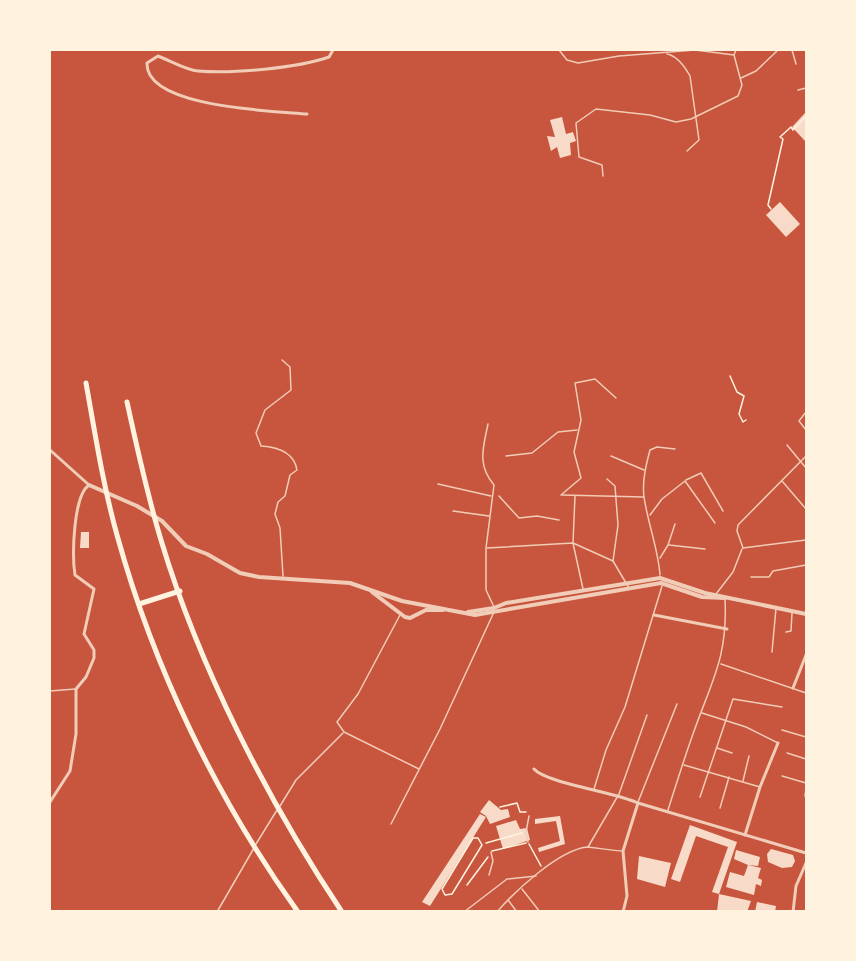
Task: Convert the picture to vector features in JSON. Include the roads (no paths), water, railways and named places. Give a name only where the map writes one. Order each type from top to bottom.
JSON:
[{"type":"highway","points":[[86,383],[117,535],[139,604],[162,663],[218,786],[298,912]]},
{"type":"highway","points":[[127,402],[161,542],[208,666],[280,813],[342,912]]},
{"type":"highway","points":[[139,604],[180,591]]},
{"type":"street","points":[[307,114],[215,106],[160,87],[150,79],[147,63],[158,57],[196,71],[259,68],[320,60],[329,57],[333,50]]},
{"type":"street","points":[[50,450],[89,485],[137,506],[162,521],[186,546],[207,554],[240,573],[350,583],[402,601],[464,612],[507,608],[661,580],[725,598],[807,614]]},
{"type":"street","points":[[50,802],[70,771],[76,734],[76,689],[86,676],[94,658],[94,650],[84,634],[94,589],[75,575],[73,562],[80,495],[89,485]]},
{"type":"street","points":[[661,580],[702,597],[725,598]]},
{"type":"street","points":[[494,610],[506,603],[583,590],[629,586]]},
{"type":"street","points":[[363,587],[386,600],[401,615],[410,618],[426,610],[454,610]]},
{"type":"street","points":[[654,615],[727,629]]},
{"type":"street","points":[[793,688],[806,655]]},
{"type":"street","points":[[745,835],[760,787],[778,743]]},
{"type":"street","points":[[534,769],[552,779],[619,794],[638,803],[807,853]]},
{"type":"street","points":[[623,912],[627,896],[623,851],[638,803]]},
{"type":"street","points":[[793,912],[796,886],[807,863]]},
{"type":"lane","points":[[559,50],[567,60],[578,63],[619,56],[710,50],[734,55]]},
{"type":"lane","points":[[603,176],[602,165],[579,156],[576,123],[596,109],[650,115],[676,122],[697,115],[738,96],[742,91],[734,55],[736,50]]},
{"type":"lane","points":[[740,78],[756,71],[778,50]]},
{"type":"lane","points":[[792,50],[795,64]]},
{"type":"lane","points":[[663,54],[672,55],[685,66],[690,76],[699,140],[687,151]]},
{"type":"lane","points":[[798,90],[807,88]]},
{"type":"lane","points":[[282,360],[290,367],[291,390],[265,410],[256,433],[261,446],[280,448],[296,462],[297,470],[290,475],[285,496],[278,502],[275,514],[280,528],[283,578]]},
{"type":"lane","points":[[616,398],[596,379],[575,383],[581,420],[574,452],[581,478],[561,495],[644,497]]},
{"type":"lane","points":[[807,412],[799,421],[807,430]]},
{"type":"lane","points":[[391,824],[420,770],[494,610],[486,590],[486,548],[494,485],[484,473],[483,446],[488,424]]},
{"type":"lane","points":[[506,456],[532,453],[558,432],[577,430]]},
{"type":"lane","points":[[787,445],[807,468]]},
{"type":"lane","points":[[594,789],[606,750],[625,707],[654,615],[661,580],[659,561],[644,497],[645,471],[650,450],[657,447],[675,449]]},
{"type":"lane","points":[[611,456],[645,471]]},
{"type":"lane","points":[[715,595],[733,572],[742,548],[737,531],[738,525],[800,460],[807,456]]},
{"type":"lane","points":[[649,515],[662,499],[685,481],[701,473],[723,511]]},
{"type":"lane","points":[[607,479],[615,486],[616,496],[618,525],[613,561]]},
{"type":"lane","points":[[781,480],[807,509]]},
{"type":"lane","points":[[685,481],[715,523]]},
{"type":"lane","points":[[438,484],[492,496]]},
{"type":"lane","points":[[499,496],[519,518],[537,516],[559,520]]},
{"type":"lane","points":[[575,496],[573,543],[583,590]]},
{"type":"lane","points":[[453,511],[490,516]]},
{"type":"lane","points":[[659,561],[668,545],[675,524]]},
{"type":"lane","points":[[742,548],[807,540]]},
{"type":"lane","points":[[486,548],[573,543],[613,561],[629,586]]},
{"type":"lane","points":[[668,545],[705,549]]},
{"type":"lane","points":[[750,577],[769,577],[773,572],[807,565]]},
{"type":"lane","points":[[668,811],[720,664],[727,629],[725,598]]},
{"type":"lane","points":[[772,652],[776,608]]},
{"type":"lane","points":[[786,632],[791,631],[792,611]]},
{"type":"lane","points":[[401,615],[358,694],[337,722],[344,732],[420,770]]},
{"type":"lane","points":[[720,664],[807,693]]},
{"type":"lane","points":[[50,691],[76,689]]},
{"type":"lane","points":[[700,797],[733,699],[783,707]]},
{"type":"lane","points":[[638,803],[677,704]]},
{"type":"lane","points":[[702,713],[746,727],[778,743]]},
{"type":"lane","points":[[497,912],[508,899],[543,869],[587,847],[619,794],[647,715]]},
{"type":"lane","points":[[782,730],[807,737]]},
{"type":"lane","points":[[217,912],[296,780],[344,732]]},
{"type":"lane","points":[[716,748],[732,753]]},
{"type":"lane","points":[[787,753],[807,759]]},
{"type":"lane","points":[[743,781],[749,756]]},
{"type":"lane","points":[[683,765],[760,787]]},
{"type":"lane","points":[[783,776],[807,783]]},
{"type":"lane","points":[[720,808],[729,777]]},
{"type":"lane","points":[[805,796],[807,788]]},
{"type":"lane","points":[[528,842],[526,832],[529,816]]},
{"type":"lane","points":[[587,847],[602,851],[623,851]]},
{"type":"lane","points":[[489,875],[493,861],[491,852]]},
{"type":"lane","points":[[464,912],[507,879],[538,875]]},
{"type":"lane","points":[[522,888],[540,912]]},
{"type":"lane","points":[[508,899],[517,912]]}]
